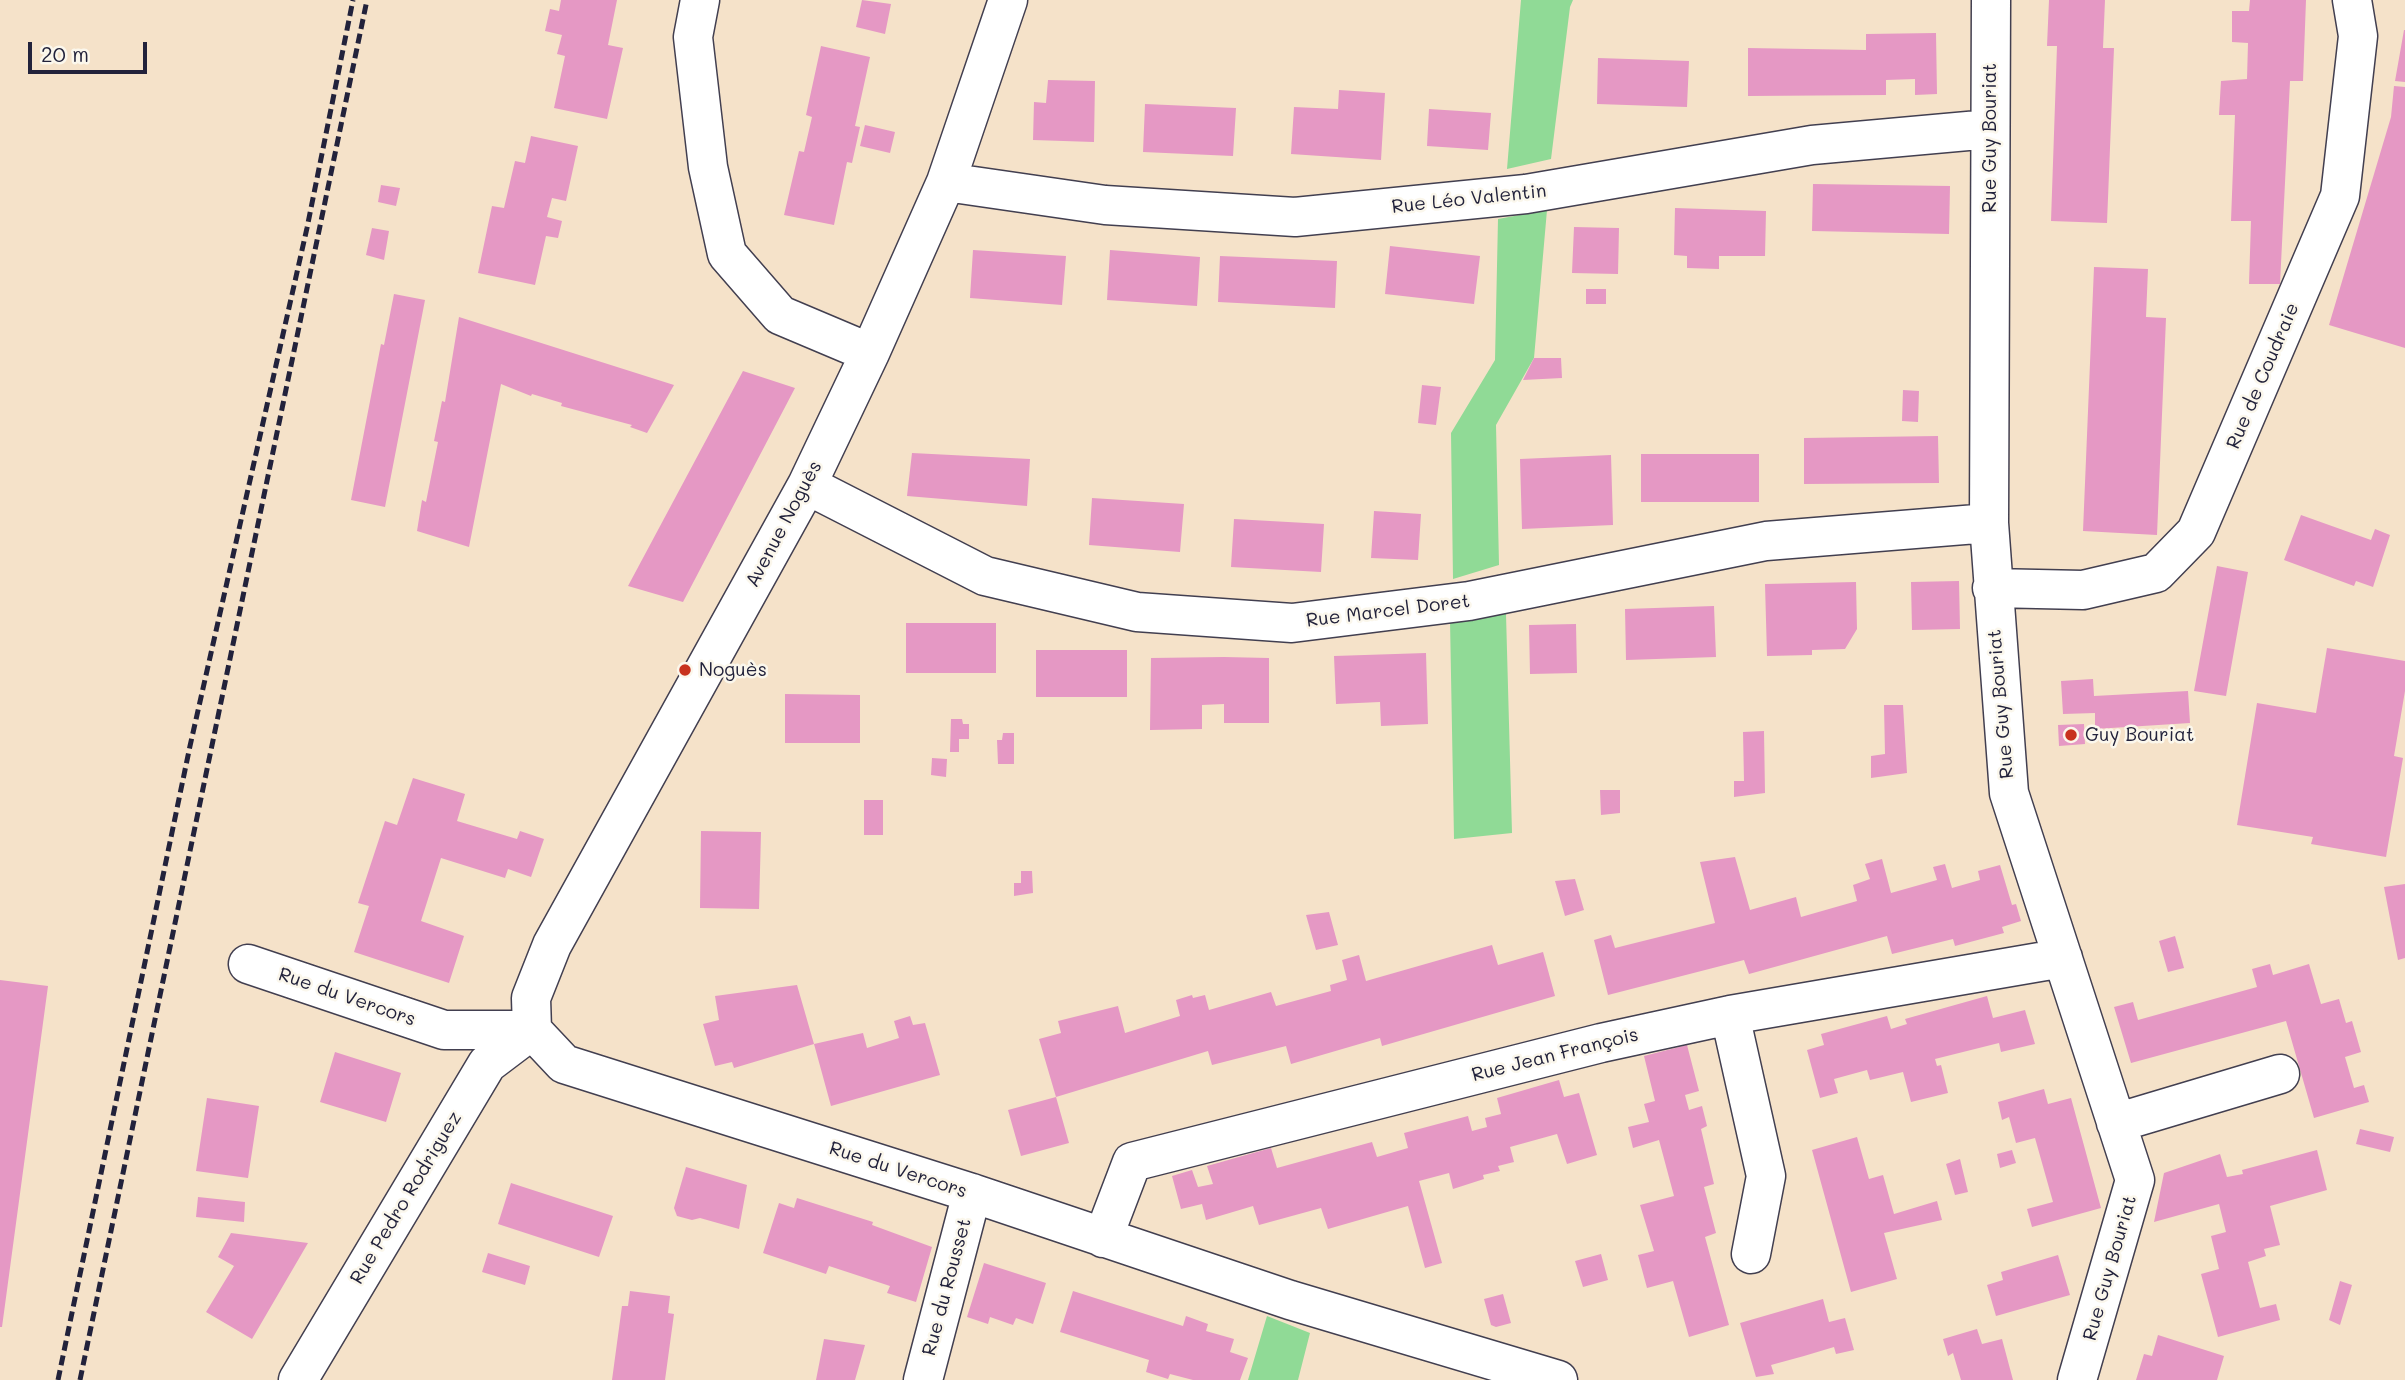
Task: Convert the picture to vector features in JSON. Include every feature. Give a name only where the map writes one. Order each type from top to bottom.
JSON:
[{"type":"street","points":[[701,0],[692,37],[708,167],[727,254],[780,316],[870,353]]},
{"type":"street","name":"Avenue Noguès","points":[[532,1030],[531,999],[552,945],[807,485],[870,353],[946,182],[1008,0]]},
{"type":"street","name":"Rue Guy Bouriat","points":[[1991,0],[1989,523],[2009,793],[2136,1180],[2077,1380]]},
{"type":"street","name":"Rue de Coudraie","points":[[1992,588],[2083,590],[2156,573],[2196,532],[2340,196],[2358,36],[2352,0]]},
{"type":"street","name":"Rue Léo Valentin","points":[[946,182],[1105,205],[1295,217],[1526,194],[1812,145],[1990,129]]},
{"type":"street","name":"Rue Marcel Doret","points":[[807,485],[985,576],[1137,612],[1292,623],[1469,601],[1766,541],[1989,523]]},
{"type":"street","name":"Rue Jean François","points":[[1103,1238],[1132,1162],[1601,1042],[1730,1015],[2063,958]]},
{"type":"street","name":"Rue du Vercors","points":[[248,964],[444,1030],[532,1030],[564,1064],[972,1193],[1290,1300],[1558,1380]]},
{"type":"street","points":[[1730,1015],[1766,1176],[1751,1254]]},
{"type":"street","name":"Rue Pedro Rodriguez","points":[[298,1380],[487,1064],[532,1030]]},
{"type":"street","points":[[2116,1123],[2280,1074]]},
{"type":"street","name":"Rue du Rousset","points":[[923,1380],[972,1193]]},
{"type":"green space","points":[[1521,0],[1573,0],[1551,159],[1507,169]]},
{"type":"green space","points":[[1547,210],[1534,358],[1496,425],[1499,565],[1453,579],[1451,433],[1495,360],[1498,219]]},
{"type":"green space","points":[[1506,614],[1512,833],[1454,839],[1450,620]]},
{"type":"green space","points":[[1267,1316],[1310,1333],[1298,1380],[1248,1380]]},
{"type":"building","points":[[561,0],[617,0],[608,45],[623,48],[607,119],[554,108],[565,56],[557,54],[562,35],[545,31],[550,9],[559,11]]},
{"type":"building","points":[[862,0],[891,4],[885,34],[856,27]]},
{"type":"building","points":[[2049,0],[2105,0],[2103,48],[2114,48],[2107,223],[2051,221],[2057,46],[2047,46]]},
{"type":"building","points":[[2250,0],[2306,0],[2303,81],[2290,81],[2280,284],[2249,284],[2251,221],[2231,221],[2235,115],[2219,115],[2221,81],[2247,79],[2248,43],[2232,42],[2232,11],[2249,11]]},
{"type":"building","points":[[2405,30],[2405,82],[2395,81]]},
{"type":"building","points":[[1936,33],[1937,94],[1915,95],[1915,79],[1886,80],[1886,95],[1748,96],[1748,48],[1866,50],[1866,34]]},
{"type":"building","points":[[821,46],[870,57],[855,126],[860,127],[852,163],[847,162],[834,225],[784,215],[799,151],[804,152],[812,117],[806,115]]},
{"type":"building","points":[[1598,58],[1689,61],[1687,107],[1597,104]]},
{"type":"building","points":[[1048,80],[1095,81],[1094,142],[1033,140],[1034,102],[1046,103]]},
{"type":"building","points":[[2394,86],[2405,87],[2405,348],[2329,325],[2391,117]]},
{"type":"building","points":[[1339,90],[1385,93],[1381,160],[1291,154],[1294,107],[1338,109]]},
{"type":"building","points":[[1145,104],[1236,108],[1233,156],[1143,152]]},
{"type":"building","points":[[1429,109],[1491,113],[1488,150],[1427,146]]},
{"type":"building","points":[[865,125],[895,132],[890,153],[860,146]]},
{"type":"building","points":[[531,136],[578,146],[566,201],[552,198],[547,217],[562,221],[558,238],[546,236],[535,285],[478,273],[492,206],[504,208],[515,161],[525,163]]},
{"type":"building","points":[[1813,184],[1950,186],[1949,234],[1812,231]]},
{"type":"building","points":[[381,185],[400,188],[396,206],[378,202]]},
{"type":"building","points":[[1675,208],[1766,211],[1765,256],[1719,256],[1719,269],[1687,268],[1687,256],[1674,255]]},
{"type":"building","points":[[1574,227],[1619,228],[1618,274],[1572,273]]},
{"type":"building","points":[[372,228],[389,231],[384,260],[366,255]]},
{"type":"building","points":[[1390,246],[1480,256],[1474,304],[1385,294]]},
{"type":"building","points":[[973,250],[1066,256],[1062,305],[970,298]]},
{"type":"building","points":[[1110,250],[1200,257],[1197,306],[1107,300]]},
{"type":"building","points":[[1220,256],[1337,261],[1335,308],[1218,302]]},
{"type":"building","points":[[2094,267],[2148,269],[2146,317],[2166,318],[2157,535],[2083,531]]},
{"type":"building","points":[[1586,289],[1606,289],[1606,304],[1586,304]]},
{"type":"building","points":[[394,294],[425,300],[385,507],[351,500],[381,344],[384,345]]},
{"type":"building","points":[[459,317],[674,385],[647,433],[630,427],[632,425],[561,406],[562,403],[532,394],[531,396],[501,384],[469,547],[417,531],[422,500],[426,502],[438,442],[434,441],[442,401],[445,402]]},
{"type":"building","points":[[1534,358],[1561,358],[1562,378],[1523,380]]},
{"type":"building","points":[[743,371],[795,388],[683,602],[628,586]]},
{"type":"building","points":[[1422,385],[1441,387],[1436,425],[1418,423]]},
{"type":"building","points":[[1903,390],[1919,391],[1918,422],[1902,421]]},
{"type":"building","points":[[1938,436],[1939,483],[1804,484],[1804,438]]},
{"type":"building","points":[[912,453],[1030,459],[1027,506],[907,496]]},
{"type":"building","points":[[1641,454],[1759,454],[1759,502],[1641,502]]},
{"type":"building","points":[[1611,455],[1613,525],[1522,529],[1520,459]]},
{"type":"building","points":[[1092,498],[1184,504],[1180,552],[1089,545]]},
{"type":"building","points":[[1374,511],[1421,514],[1418,560],[1371,558]]},
{"type":"building","points":[[2301,515],[2371,540],[2375,529],[2390,535],[2373,587],[2356,581],[2354,586],[2284,560]]},
{"type":"building","points":[[1234,519],[1324,524],[1321,572],[1231,567]]},
{"type":"building","points":[[2217,566],[2248,572],[2226,696],[2194,691]]},
{"type":"building","points":[[1959,581],[1960,629],[1912,630],[1911,582]]},
{"type":"building","points":[[1856,582],[1857,629],[1845,649],[1812,650],[1812,655],[1767,656],[1765,584]]},
{"type":"building","points":[[1714,606],[1716,657],[1626,660],[1625,609]]},
{"type":"building","points":[[906,623],[996,623],[996,673],[906,673]]},
{"type":"building","points":[[1576,624],[1577,673],[1530,674],[1529,625]]},
{"type":"building","points":[[2327,648],[2405,661],[2405,691],[2394,756],[2403,758],[2386,857],[2311,844],[2313,837],[2237,825],[2257,703],[2316,713]]},
{"type":"building","points":[[1036,650],[1127,650],[1127,697],[1036,697]]},
{"type":"building","points":[[1426,653],[1428,724],[1381,726],[1380,702],[1336,704],[1334,656]]},
{"type":"building","points":[[1151,658],[1269,658],[1269,723],[1224,723],[1224,704],[1202,705],[1202,729],[1150,730]]},
{"type":"building","points":[[2093,679],[2094,696],[2188,691],[2190,723],[2095,729],[2095,713],[2063,714],[2061,681]]},
{"type":"building","points":[[785,694],[860,695],[860,743],[785,743]]},
{"type":"building","points":[[1884,705],[1903,705],[1907,773],[1871,778],[1871,756],[1885,754]]},
{"type":"building","points":[[951,719],[962,719],[963,724],[969,724],[969,739],[959,739],[959,752],[950,752]]},
{"type":"building","name":"Guy Bouriat","points":[[2084,724],[2085,744],[2059,746],[2058,725]]},
{"type":"building","points":[[1764,731],[1765,793],[1734,797],[1734,781],[1744,781],[1743,732]]},
{"type":"building","points":[[1003,733],[1014,733],[1014,764],[998,764],[997,740],[1002,740]]},
{"type":"building","points":[[932,758],[947,759],[946,777],[931,775]]},
{"type":"building","points":[[413,778],[465,794],[457,821],[517,839],[520,831],[544,839],[531,877],[508,869],[505,878],[441,858],[421,921],[464,936],[449,983],[354,952],[369,906],[358,903],[385,821],[397,825]]},
{"type":"building","points":[[1600,790],[1620,790],[1620,813],[1601,815]]},
{"type":"building","points":[[864,800],[883,800],[883,835],[864,835]]},
{"type":"building","points":[[701,831],[761,832],[759,909],[700,908]]},
{"type":"building","points":[[1735,857],[1750,910],[1796,897],[1801,917],[1857,901],[1853,885],[1870,879],[1865,864],[1882,859],[1891,893],[1937,880],[1933,867],[1945,864],[1952,888],[1980,880],[1978,871],[2000,865],[2012,905],[2016,904],[2021,921],[2002,927],[2004,933],[1955,946],[1953,939],[1892,954],[1887,936],[1749,974],[1744,960],[1608,995],[1594,940],[1611,935],[1615,948],[1715,923],[1700,862]]},
{"type":"building","points":[[1021,871],[1032,871],[1033,893],[1014,896],[1014,883],[1021,883]]},
{"type":"building","points":[[1575,879],[1584,910],[1565,916],[1555,881]]},
{"type":"building","points":[[2405,884],[2405,958],[2398,960],[2384,887]]},
{"type":"building","points":[[1329,912],[1338,945],[1316,950],[1306,915]]},
{"type":"building","points":[[2175,936],[2184,968],[2168,972],[2159,941]]},
{"type":"building","points":[[1492,945],[1498,965],[1543,952],[1555,996],[1382,1046],[1380,1038],[1291,1064],[1286,1046],[1212,1065],[1208,1051],[1056,1097],[1039,1039],[1061,1033],[1058,1021],[1118,1006],[1125,1033],[1180,1016],[1176,1000],[1192,995],[1193,998],[1205,995],[1209,1010],[1271,992],[1276,1006],[1331,991],[1330,985],[1347,980],[1342,960],[1359,955],[1366,981]]},
{"type":"building","points":[[2270,964],[2273,975],[2309,964],[2321,1004],[2339,999],[2346,1023],[2352,1021],[2361,1052],[2345,1057],[2354,1088],[2364,1085],[2369,1102],[2314,1118],[2286,1021],[2131,1063],[2114,1007],[2133,1002],[2138,1020],[2257,987],[2252,969]]},
{"type":"building","points":[[0,980],[48,986],[2,1327],[0,1327]]},
{"type":"building","points":[[797,985],[814,1044],[734,1068],[732,1062],[715,1066],[703,1024],[719,1020],[715,996]]},
{"type":"building","points":[[1987,996],[1993,1018],[2025,1010],[2035,1044],[2001,1052],[1999,1043],[1935,1059],[1937,1066],[1941,1065],[1948,1093],[1911,1102],[1903,1072],[1870,1080],[1867,1070],[1834,1079],[1838,1093],[1820,1098],[1807,1050],[1824,1045],[1821,1034],[1887,1016],[1891,1029],[1907,1024],[1905,1019]]},
{"type":"building","points":[[910,1016],[913,1025],[925,1023],[940,1075],[831,1106],[814,1044],[863,1033],[867,1048],[899,1038],[894,1021]]},
{"type":"building","points":[[1687,1045],[1699,1091],[1685,1095],[1689,1110],[1702,1106],[1707,1126],[1701,1129],[1714,1184],[1704,1187],[1716,1233],[1705,1237],[1729,1325],[1689,1337],[1673,1281],[1647,1288],[1638,1255],[1654,1251],[1640,1205],[1674,1196],[1659,1140],[1633,1148],[1628,1127],[1649,1122],[1644,1104],[1655,1101],[1644,1056]]},
{"type":"building","points":[[335,1052],[401,1073],[386,1122],[320,1102]]},
{"type":"building","points":[[1559,1080],[1564,1097],[1579,1093],[1597,1155],[1567,1164],[1557,1134],[1510,1147],[1514,1162],[1498,1166],[1500,1171],[1483,1175],[1484,1179],[1453,1189],[1449,1173],[1419,1181],[1442,1263],[1425,1268],[1408,1206],[1328,1229],[1321,1208],[1259,1225],[1253,1206],[1206,1220],[1202,1204],[1181,1209],[1172,1176],[1192,1170],[1198,1187],[1213,1184],[1207,1166],[1271,1148],[1277,1168],[1372,1142],[1377,1157],[1408,1148],[1404,1133],[1468,1116],[1472,1131],[1487,1127],[1485,1118],[1501,1114],[1497,1098]]},
{"type":"building","points":[[2044,1089],[2048,1104],[2071,1098],[2101,1208],[2032,1227],[2027,1209],[2053,1202],[2035,1138],[2016,1143],[2009,1117],[2002,1120],[1998,1102]]},
{"type":"building","points":[[1056,1097],[1069,1143],[1021,1156],[1008,1110]]},
{"type":"building","points":[[207,1098],[259,1106],[248,1178],[196,1171]]},
{"type":"building","points":[[2360,1129],[2394,1137],[2390,1152],[2356,1144]]},
{"type":"building","points":[[1857,1137],[1869,1179],[1883,1175],[1894,1214],[1937,1201],[1942,1220],[1884,1233],[1897,1279],[1851,1292],[1812,1150]]},
{"type":"building","points":[[2012,1150],[2016,1163],[2000,1168],[1997,1154]]},
{"type":"building","points":[[2317,1150],[2327,1190],[2270,1206],[2280,1245],[2264,1249],[2266,1256],[2248,1262],[2260,1308],[2276,1304],[2280,1320],[2218,1337],[2201,1274],[2219,1269],[2211,1236],[2226,1232],[2219,1204],[2154,1222],[2164,1173],[2220,1154],[2227,1177],[2243,1174],[2242,1170]]},
{"type":"building","points":[[1960,1159],[1968,1192],[1955,1195],[1946,1164]]},
{"type":"building","points":[[686,1167],[747,1185],[739,1229],[700,1218],[692,1220],[677,1216],[674,1208]]},
{"type":"building","points":[[511,1183],[613,1216],[599,1257],[498,1224]]},
{"type":"building","points":[[198,1197],[245,1202],[244,1222],[196,1217]]},
{"type":"building","points":[[797,1198],[873,1222],[872,1225],[932,1247],[916,1302],[887,1293],[890,1286],[829,1266],[826,1274],[763,1253],[779,1203],[794,1208]]},
{"type":"building","points":[[231,1233],[308,1243],[252,1339],[206,1312],[234,1266],[218,1257]]},
{"type":"building","points":[[488,1253],[530,1266],[525,1285],[482,1272]]},
{"type":"building","points":[[1601,1254],[1608,1280],[1583,1287],[1575,1261]]},
{"type":"building","points":[[2058,1255],[2070,1295],[1996,1316],[1987,1285],[2003,1280],[2001,1272]]},
{"type":"building","points":[[984,1263],[1046,1283],[1033,1324],[1016,1318],[1013,1325],[990,1317],[988,1324],[967,1317]]},
{"type":"building","points":[[2340,1281],[2352,1285],[2340,1325],[2329,1320]]},
{"type":"building","points":[[630,1291],[670,1296],[668,1313],[674,1314],[665,1380],[612,1380],[622,1306],[628,1306]]},
{"type":"building","points":[[1073,1291],[1183,1326],[1186,1316],[1208,1324],[1206,1331],[1234,1339],[1230,1352],[1248,1358],[1240,1380],[1193,1380],[1170,1374],[1168,1379],[1146,1372],[1149,1360],[1060,1332]]},
{"type":"building","points":[[1503,1294],[1511,1323],[1496,1327],[1491,1325],[1484,1299]]},
{"type":"building","points":[[1823,1299],[1829,1322],[1845,1318],[1854,1350],[1836,1354],[1834,1347],[1771,1365],[1774,1374],[1756,1377],[1740,1323]]},
{"type":"building","points":[[1977,1329],[1982,1344],[2002,1339],[2013,1380],[1961,1380],[1953,1353],[1948,1356],[1943,1339]]},
{"type":"building","points":[[2158,1335],[2224,1356],[2217,1380],[2136,1380],[2144,1354],[2152,1356]]},
{"type":"building","points":[[824,1339],[865,1345],[855,1380],[816,1380]]},
{"type":"railway","points":[[58,1380],[190,746],[307,228],[353,0]]},
{"type":"railway","points":[[80,1380],[367,0]]},
{"type":"place","name":"Noguès","points":[[685,670]]},
{"type":"place","name":"Guy Bouriat","points":[[2071,735]]}]
